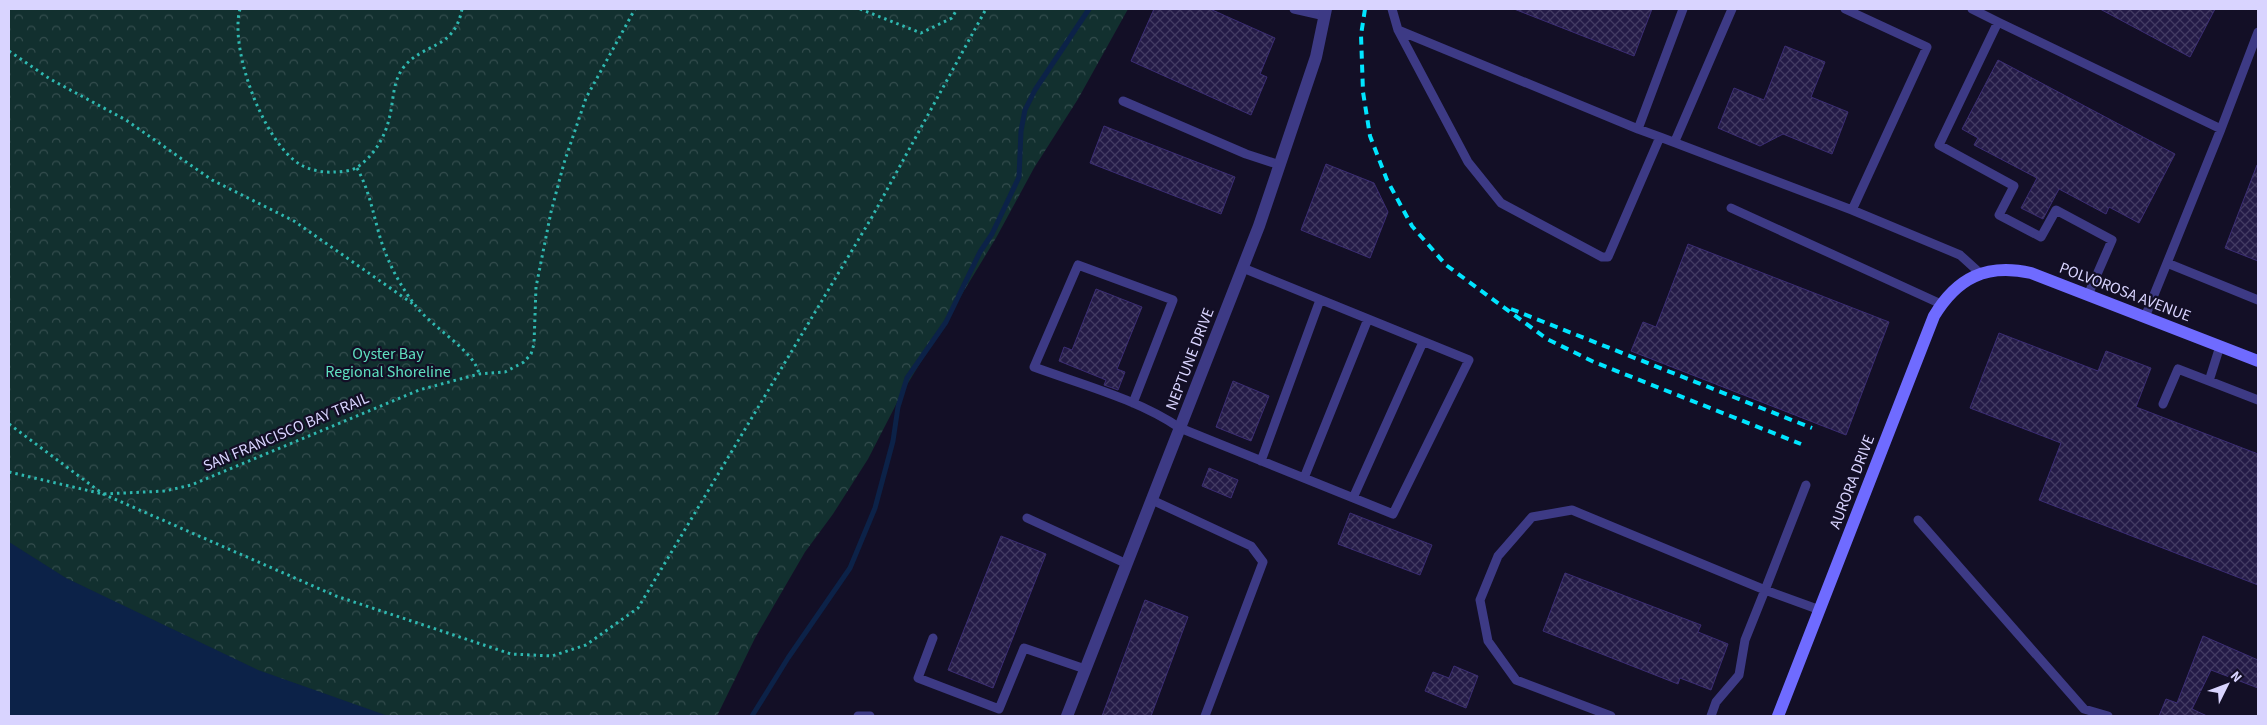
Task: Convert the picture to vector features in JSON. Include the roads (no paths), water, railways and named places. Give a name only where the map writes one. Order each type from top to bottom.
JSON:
[{"type":"street","name":"NEPTUNE DRIVE","points":[[1067,716],[1243,268],[1316,57],[1325,12]]},
{"type":"street","name":"POLVOROSA AVENUE","points":[[1979,275],[1995,270],[2014,269],[2031,273],[2258,361]]},
{"type":"street","name":"AURORA DRIVE","points":[[1778,716],[1934,316],[1941,304],[1957,285],[1979,275]]},
{"type":"lane","points":[[1294,9],[1325,12]]},
{"type":"lane","points":[[1392,9],[1398,30],[1468,162],[1501,203],[1602,257],[1608,257],[1660,137]]},
{"type":"lane","points":[[1638,129],[1683,9]]},
{"type":"lane","points":[[1675,141],[1732,9]]},
{"type":"lane","points":[[1845,9],[1927,47],[1852,210]]},
{"type":"lane","points":[[1972,9],[2221,129]]},
{"type":"lane","points":[[1998,22],[1939,145],[2014,186],[1999,215],[2040,237],[2056,210],[2112,240],[2088,295]]},
{"type":"lane","points":[[1398,30],[1638,129],[1675,141],[1852,210],[1960,255],[1979,275]]},
{"type":"lane","points":[[2144,317],[2221,129],[2258,32]]},
{"type":"lane","points":[[1123,101],[1246,154],[1280,165]]},
{"type":"lane","points":[[1731,208],[1941,304]]},
{"type":"lane","points":[[2166,263],[2258,300]]},
{"type":"lane","points":[[1133,403],[1173,300],[1078,265],[1034,367],[1133,403],[1159,414],[1180,428],[1393,514],[1469,360],[1243,268]]},
{"type":"lane","points":[[1261,461],[1320,300]]},
{"type":"lane","points":[[1304,478],[1368,319]]},
{"type":"lane","points":[[1353,498],[1423,342]]},
{"type":"lane","points":[[2209,381],[2220,346]]},
{"type":"lane","points":[[2163,404],[2178,370],[2258,400]]},
{"type":"lane","points":[[1711,716],[1716,702],[1739,674],[1745,640],[1806,485]]},
{"type":"lane","points":[[1152,500],[1251,546],[1263,562],[1205,716]]},
{"type":"lane","points":[[1611,716],[1516,680],[1488,641],[1480,600],[1498,556],[1532,518],[1572,510],[1765,590],[1820,610]]},
{"type":"lane","points":[[1027,518],[1126,564]]},
{"type":"lane","points":[[1918,520],[2084,709],[2108,716]]},
{"type":"lane","points":[[933,638],[918,678],[999,709],[1024,648],[1085,669]]},
{"type":"lane","points":[[858,716],[870,716]]},
{"type":"water","points":[[9,542],[66,578],[258,670],[388,716],[9,716]]},
{"type":"waterway","points":[[752,716],[788,658],[850,568],[875,508],[893,441],[898,407],[907,378],[946,322],[980,252],[992,234],[1019,177],[1021,131],[1025,110],[1035,90],[1089,9]]},
{"type":"railway","points":[[1365,9],[1361,35],[1363,92],[1370,136],[1387,180],[1412,226],[1446,265],[1547,339],[1594,362],[1801,444]]},
{"type":"railway","points":[[1511,309],[1812,428]]},
{"type":"park label","name":"Oyster Bay Regional Shoreline","points":[[388,363]]}]
